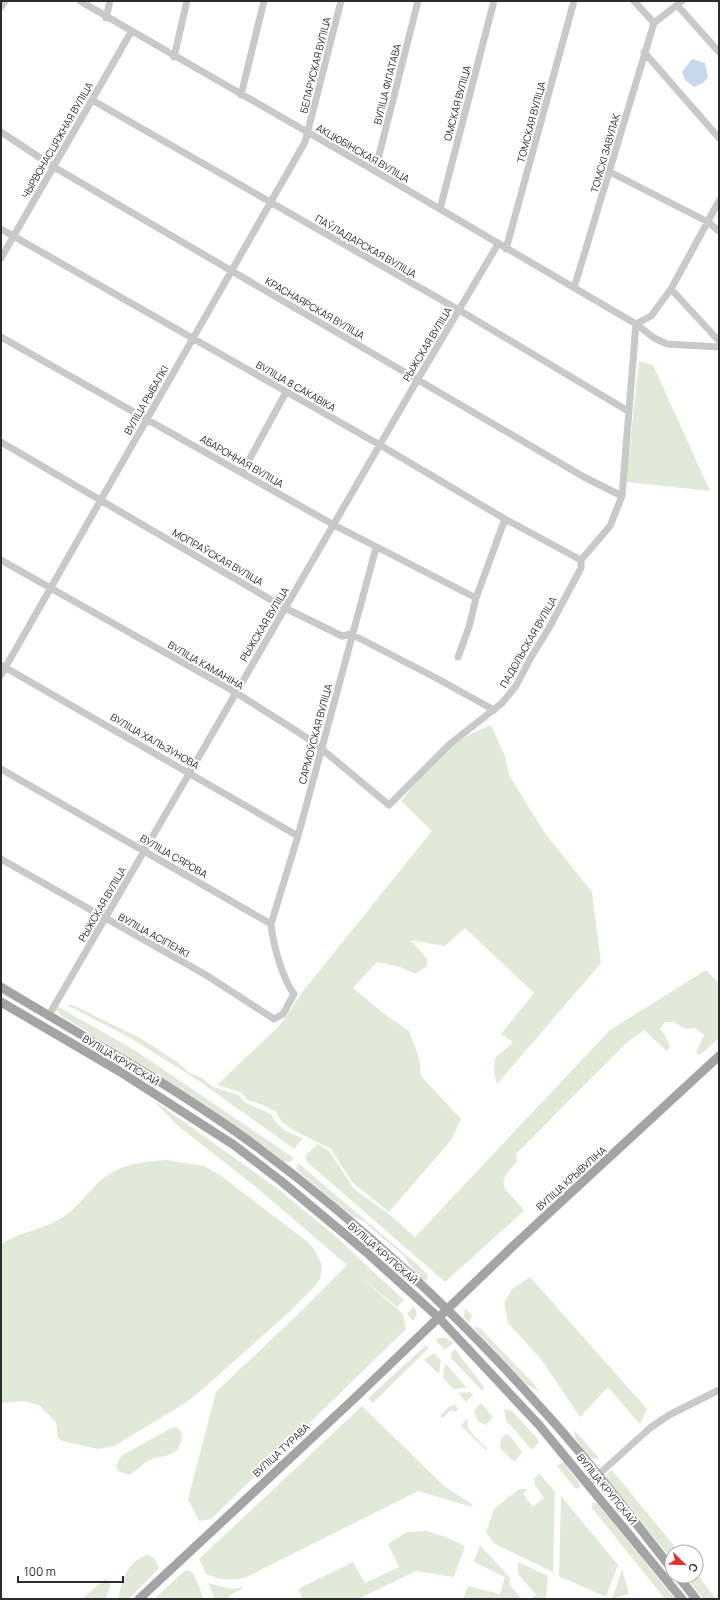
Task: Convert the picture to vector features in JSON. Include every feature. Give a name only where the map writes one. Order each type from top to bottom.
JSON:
[{"type":"main road","name":"ВУЛІЦА КРУПСКАЙ","points":[[1,987],[173,1089],[241,1136],[288,1171],[376,1245],[446,1309],[542,1408],[664,1559]]},
{"type":"main road","name":"ВУЛІЦА КРУПСКАЙ","points":[[1,1002],[119,1071],[234,1145],[281,1180],[353,1241],[438,1317],[539,1426],[682,1599]]},
{"type":"main road","name":"ВУЛІЦА КРЫВУЛІНА","points":[[438,1317],[719,1056]]},
{"type":"main road","name":"ВУЛІЦА ТУРАВА","points":[[139,1599],[358,1395],[438,1317]]},
{"type":"main road","points":[[684,1584],[696,1599]]},
{"type":"street","points":[[1,7],[5,1]]},
{"type":"street","name":"АКЦЮБІНСКАЯ ВУЛІЦА","points":[[80,1],[106,18],[375,171],[636,324],[654,338],[668,344],[719,347]]},
{"type":"street","points":[[106,18],[110,1]]},
{"type":"street","points":[[174,57],[187,1]]},
{"type":"street","points":[[241,95],[264,1]]},
{"type":"street","name":"БЕЛАРУСКАЯ ВУЛІЦА","points":[[308,134],[341,1]]},
{"type":"street","name":"ВУЛІЦА ФІЛАТАВА","points":[[375,171],[418,1]]},
{"type":"street","name":"ОМСКАЯ ВУЛІЦА","points":[[440,209],[494,1]]},
{"type":"street","name":"ТОМСКАЯ ВУЛІЦА","points":[[506,249],[574,1]]},
{"type":"street","points":[[634,1],[654,23],[679,3],[719,52]]},
{"type":"street","name":"ТОМСКІ ЗАВУЛАК","points":[[574,288],[654,23]]},
{"type":"street","name":"ЧЫРВОНАСЦЯЖНАЯ ВУЛІЦА","points":[[1,258],[131,32]]},
{"type":"street","points":[[644,52],[719,138]]},
{"type":"street","name":"ПАЎЛАДАРСКАЯ ВУЛІЦА","points":[[92,100],[458,310],[628,412]]},
{"type":"street","name":"КРАСНАЯРСКАЯ ВУЛІЦА","points":[[1,132],[54,167],[584,477],[622,496]]},
{"type":"street","name":"ВУЛІЦА РЫБАЛКІ","points":[[1,676],[3,666],[51,588],[146,418],[232,271],[308,134]]},
{"type":"street","points":[[610,172],[708,222],[719,231]]},
{"type":"street","points":[[581,560],[610,526],[622,496],[636,324],[651,316],[672,289],[719,200]]},
{"type":"street","name":"ВУЛІЦА 8 САКАВІКА","points":[[1,229],[380,445],[505,520],[581,560]]},
{"type":"street","name":"РЫЖСКАЯ ВУЛІЦА","points":[[49,1015],[235,692],[498,244]]},
{"type":"street","points":[[672,289],[719,341]]},
{"type":"street","name":"АБАРОННАЯ ВУЛІЦА","points":[[1,337],[334,525],[376,548],[476,598]]},
{"type":"street","points":[[242,473],[286,392]]},
{"type":"street","name":"МОПРАЎСКАЯ ВУЛІЦА","points":[[1,442],[285,608],[342,636],[351,634],[438,678],[494,710]]},
{"type":"street","points":[[458,657],[469,627],[476,598],[505,520]]},
{"type":"street","name":"САРМОЎСКАЯ ВУЛІЦА","points":[[271,924],[298,836],[322,750],[351,634],[376,548]]},
{"type":"street","name":"ВУЛІЦА КАМАНІНА","points":[[1,560],[235,692],[312,741],[389,805]]},
{"type":"street","name":"ПАДОЛЬСКАЯ ВУЛІЦА","points":[[389,805],[450,744],[494,710],[516,686],[530,658],[549,628],[581,568],[581,560]]},
{"type":"street","name":"ВУЛІЦА ХАЛЬЗУНОВА","points":[[3,666],[298,836]]},
{"type":"street","name":"ВУЛІЦА СЯРОВА","points":[[1,769],[271,924]]},
{"type":"street","name":"ВУЛІЦА АСІПЕНКІ","points":[[1,859],[206,976],[274,1019],[283,1014],[294,994],[288,987],[272,938],[271,924]]},
{"type":"street","points":[[588,1484],[650,1428],[669,1415],[719,1390]]},
{"type":"green space","points":[[639,361],[653,365],[710,491],[626,482]]},
{"type":"green space","points":[[491,725],[505,756],[509,775],[544,832],[592,892],[601,963],[497,1084],[494,1072],[495,1058],[513,1042],[501,1034],[534,993],[465,928],[445,946],[411,940],[428,960],[426,967],[415,974],[400,967],[377,962],[353,988],[387,1016],[409,1031],[419,1058],[421,1076],[461,1119],[452,1139],[389,1212],[352,1182],[331,1149],[293,1130],[282,1122],[276,1112],[263,1105],[248,1100],[240,1092],[217,1085],[280,1025],[303,991],[432,831],[401,801],[444,749]]},
{"type":"green space","points":[[706,970],[719,983],[719,1038],[700,1055],[696,1053],[704,1035],[695,1028],[685,1029],[674,1022],[665,1022],[660,1029],[665,1035],[670,1047],[667,1051],[644,1030],[626,1043],[516,1154],[517,1162],[505,1177],[504,1183],[505,1188],[524,1211],[445,1282],[306,1161],[306,1155],[318,1144],[329,1151],[354,1189],[390,1215],[415,1237],[610,1030]]},
{"type":"green space","points":[[67,1005],[73,1005],[142,1039],[180,1064],[188,1072],[202,1078],[213,1087],[239,1095],[244,1102],[271,1114],[276,1123],[284,1129],[303,1138],[294,1149],[199,1081],[132,1039]]},
{"type":"green space","points":[[57,1006],[136,1051],[294,1158],[289,1162],[283,1161],[206,1105],[62,1016],[56,1010]]},
{"type":"green space","points":[[152,1099],[278,1189],[334,1235],[404,1300],[397,1307],[356,1273],[403,1314],[406,1329],[211,1519],[199,1521],[188,1499],[216,1392],[347,1265],[256,1187],[177,1125]]},
{"type":"green space","points":[[166,1160],[204,1166],[220,1175],[309,1243],[322,1265],[320,1279],[287,1314],[187,1402],[114,1446],[98,1449],[62,1441],[58,1438],[56,1422],[39,1405],[24,1401],[1,1403],[1,1244],[15,1237],[53,1223],[65,1216],[94,1187],[118,1169],[146,1162]]},
{"type":"green space","points":[[298,1163],[418,1265],[428,1275],[427,1280],[424,1281],[417,1276],[404,1256],[365,1222],[352,1216],[300,1173],[296,1169]]},
{"type":"green space","points":[[530,1277],[647,1409],[640,1424],[608,1387],[580,1417],[541,1359],[508,1323],[504,1303],[512,1289]]},
{"type":"green space","points":[[414,1306],[417,1314],[413,1321],[407,1314]]},
{"type":"green space","points":[[465,1308],[472,1316],[469,1323],[464,1317]]},
{"type":"green space","points":[[473,1327],[480,1328],[533,1383],[539,1392],[522,1381]]},
{"type":"green space","points":[[446,1338],[454,1343],[444,1350],[435,1339]]},
{"type":"green space","points":[[426,1345],[429,1348],[373,1403],[368,1398]]},
{"type":"green space","points":[[455,1349],[484,1387],[484,1390],[481,1390],[451,1358],[451,1353]]},
{"type":"green space","points":[[434,1353],[441,1360],[439,1374],[424,1360]]},
{"type":"green space","points":[[445,1363],[467,1388],[454,1389],[443,1378]]},
{"type":"green space","points":[[470,1392],[473,1395],[466,1402],[458,1393]]},
{"type":"green space","points":[[481,1403],[493,1417],[486,1425],[478,1422],[474,1411]]},
{"type":"green space","points":[[455,1405],[458,1409],[455,1412],[451,1410],[443,1418],[440,1416],[450,1406]]},
{"type":"green space","points":[[362,1406],[445,1487],[472,1504],[472,1507],[418,1491],[248,1576],[228,1580],[206,1574],[199,1559]]},
{"type":"green space","points":[[504,1409],[512,1411],[536,1437],[539,1442],[534,1448],[531,1449],[506,1420]]},
{"type":"green space","points":[[467,1418],[468,1429],[487,1449],[486,1450],[461,1426]]},
{"type":"green space","points":[[173,1427],[180,1430],[182,1433],[182,1441],[176,1451],[149,1460],[129,1475],[118,1471],[116,1466],[121,1456]]},
{"type":"green space","points":[[574,1430],[599,1458],[596,1459],[587,1456],[575,1438]]},
{"type":"green space","points":[[506,1434],[510,1436],[522,1452],[516,1461],[512,1460],[500,1448],[501,1439]]},
{"type":"green space","points":[[563,1462],[581,1485],[578,1489],[575,1488],[557,1466]]},
{"type":"green space","points":[[612,1470],[672,1544],[664,1544],[664,1550],[606,1478],[607,1474]]},
{"type":"green space","points":[[539,1473],[555,1492],[553,1572],[495,1544],[486,1532],[494,1509],[519,1489],[528,1489],[523,1494],[533,1507],[544,1498],[535,1485],[534,1479]]},
{"type":"green space","points":[[561,1496],[618,1565],[606,1597],[559,1576]]},
{"type":"green space","points":[[592,1503],[597,1503],[675,1599],[665,1599],[592,1508]]},
{"type":"green space","points":[[427,1531],[443,1536],[465,1546],[454,1577],[416,1571],[358,1599],[303,1599],[298,1589],[353,1562],[365,1583],[399,1567],[388,1544],[407,1532]]},
{"type":"green space","points":[[480,1545],[510,1578],[509,1584],[522,1599],[463,1599],[468,1586],[500,1594],[505,1577],[474,1562]]},
{"type":"green space","points":[[148,1555],[154,1558],[159,1568],[129,1599],[119,1599],[121,1585],[127,1572],[136,1561],[141,1557]]},
{"type":"green space","points":[[518,1562],[548,1576],[546,1599],[531,1599],[536,1595],[518,1574]]},
{"type":"green space","points":[[622,1569],[629,1594],[612,1599]]},
{"type":"green space","points":[[189,1570],[194,1575],[204,1599],[154,1599],[183,1572]]},
{"type":"green space","points":[[105,1579],[110,1583],[110,1589],[105,1599],[82,1599]]},
{"type":"green space","points":[[208,1583],[230,1589],[244,1587],[229,1596],[230,1599],[215,1599]]},
{"type":"green space","points":[[704,1583],[716,1599],[703,1599],[691,1584]]},
{"type":"water","points":[[692,59],[705,63],[708,77],[703,83],[694,87],[685,80],[682,72]]}]
